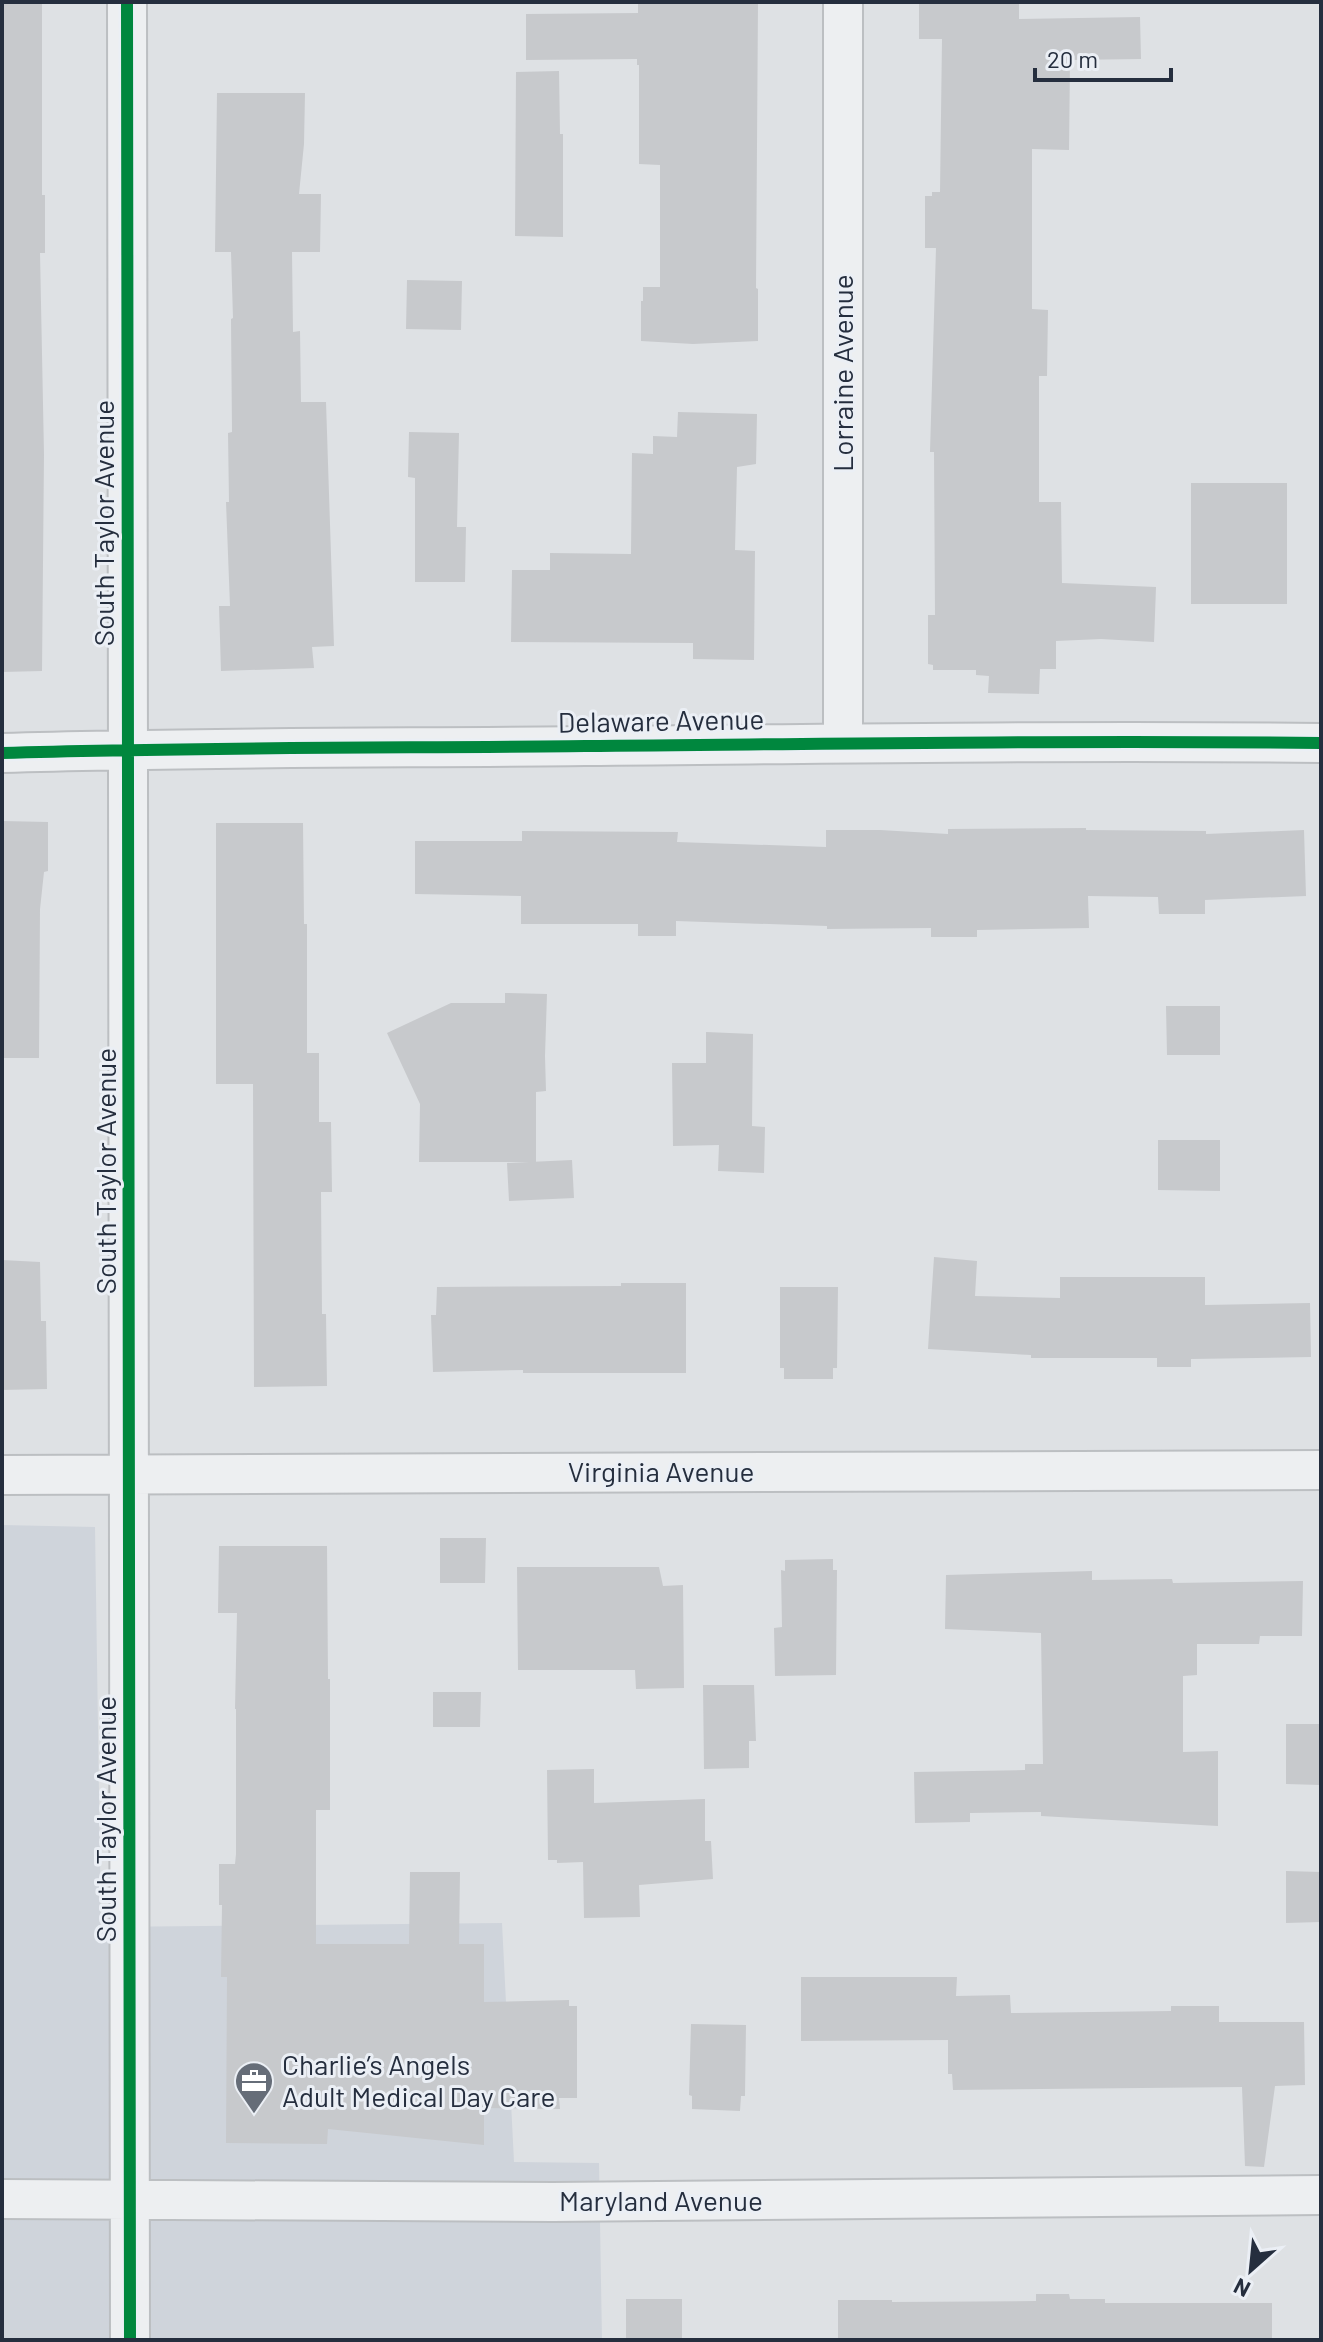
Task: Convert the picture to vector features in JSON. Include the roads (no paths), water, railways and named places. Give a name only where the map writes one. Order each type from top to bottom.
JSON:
[{"type":"street","name":"South Taylor Avenue","points":[[127,2],[130,2340]]},
{"type":"street","name":"Lorraine Avenue","points":[[843,2],[843,743]]},
{"type":"street","name":"Delaware Avenue","points":[[2,753],[129,749],[843,743],[1321,743]]},
{"type":"street","name":"Virginia Avenue","points":[[2,1475],[1321,1470]]},
{"type":"street","name":"Maryland Avenue","points":[[2,2199],[553,2202],[1321,2195]]},
{"type":"place","name":"Charlie’s Angels Adult Medical Day Care","points":[[254,2115]]}]
